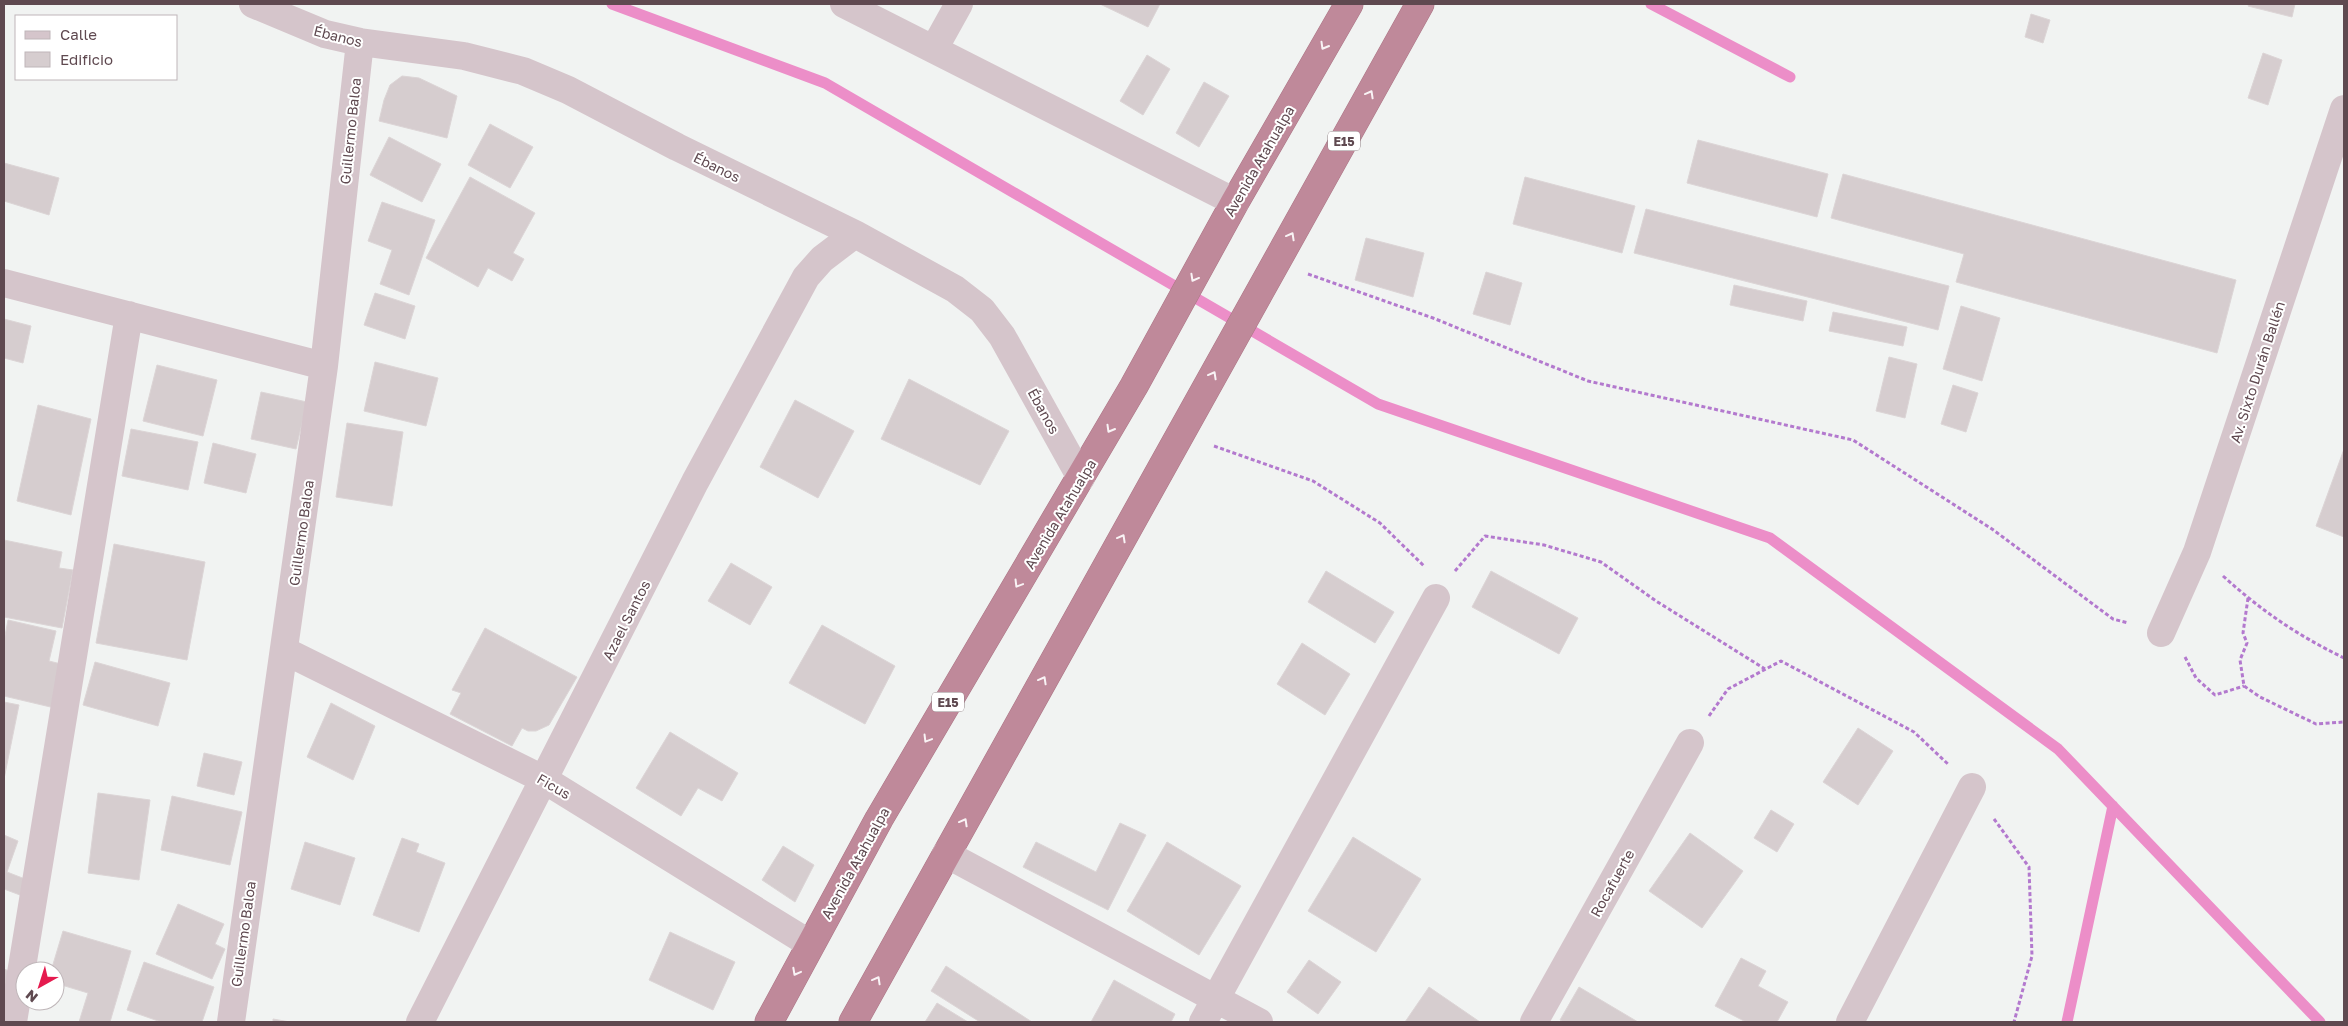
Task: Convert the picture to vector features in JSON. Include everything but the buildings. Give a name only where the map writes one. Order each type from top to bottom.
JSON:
[{"type":"highway","name":"Avenida Atahualpa","points":[[769,1022],[879,819],[1081,478],[1235,202],[1349,4]]},
{"type":"highway","name":"E15","points":[[853,1022],[1420,4]]},
{"type":"street","name":"Ébanos","points":[[253,4],[325,34],[360,42],[464,56],[523,71],[568,90],[677,148],[855,234],[955,288],[982,310],[1002,336],[1081,478]]},
{"type":"street","points":[[844,4],[1235,202]]},
{"type":"street","points":[[934,49],[959,4]]},
{"type":"street","name":"Guillermo Baloa","points":[[231,1022],[324,366],[360,42]]},
{"type":"street","name":"Av. Sixto Durán Ballén","points":[[2161,633],[2197,552],[2344,109]]},
{"type":"street","name":"Azael Santos","points":[[420,1022],[695,482],[806,277],[822,258],[855,234]]},
{"type":"street","points":[[4,283],[324,366]]},
{"type":"street","points":[[13,1022],[129,315]]},
{"type":"street","points":[[1209,1011],[1440,592]]},
{"type":"street","name":"Ficus","points":[[285,651],[543,779],[810,944]]},
{"type":"street","name":"Rocafuerte","points":[[1534,1022],[1690,743]]},
{"type":"street","points":[[1850,1022],[1972,787]]},
{"type":"street","points":[[946,854],[1209,1011],[1259,1022]]},
{"type":"path","points":[[1272,271],[1433,318],[1588,381],[1854,440],[1992,529],[2113,619],[2161,633],[2179,647],[2196,678],[2215,695],[2244,686]]},
{"type":"path","points":[[1185,426],[1313,481],[1380,524],[1440,592],[1485,536],[1544,545],[1601,562],[1656,601],[1766,670]]},
{"type":"path","points":[[2197,552],[2248,598],[2304,638],[2344,658]]},
{"type":"path","points":[[2248,598],[2243,633],[2246,644],[2240,660],[2244,686],[2260,697],[2316,724],[2344,722]]},
{"type":"path","points":[[1690,743],[1728,689],[1781,661],[1914,732],[1972,787],[2029,867],[2032,956],[2014,1022]]},
{"type":"waterway","points":[[612,4],[825,83],[1378,404],[1770,538],[2058,749],[2320,1022]]},
{"type":"waterway","points":[[1651,4],[1790,77]]},
{"type":"waterway","points":[[2067,1022],[2113,806]]}]
